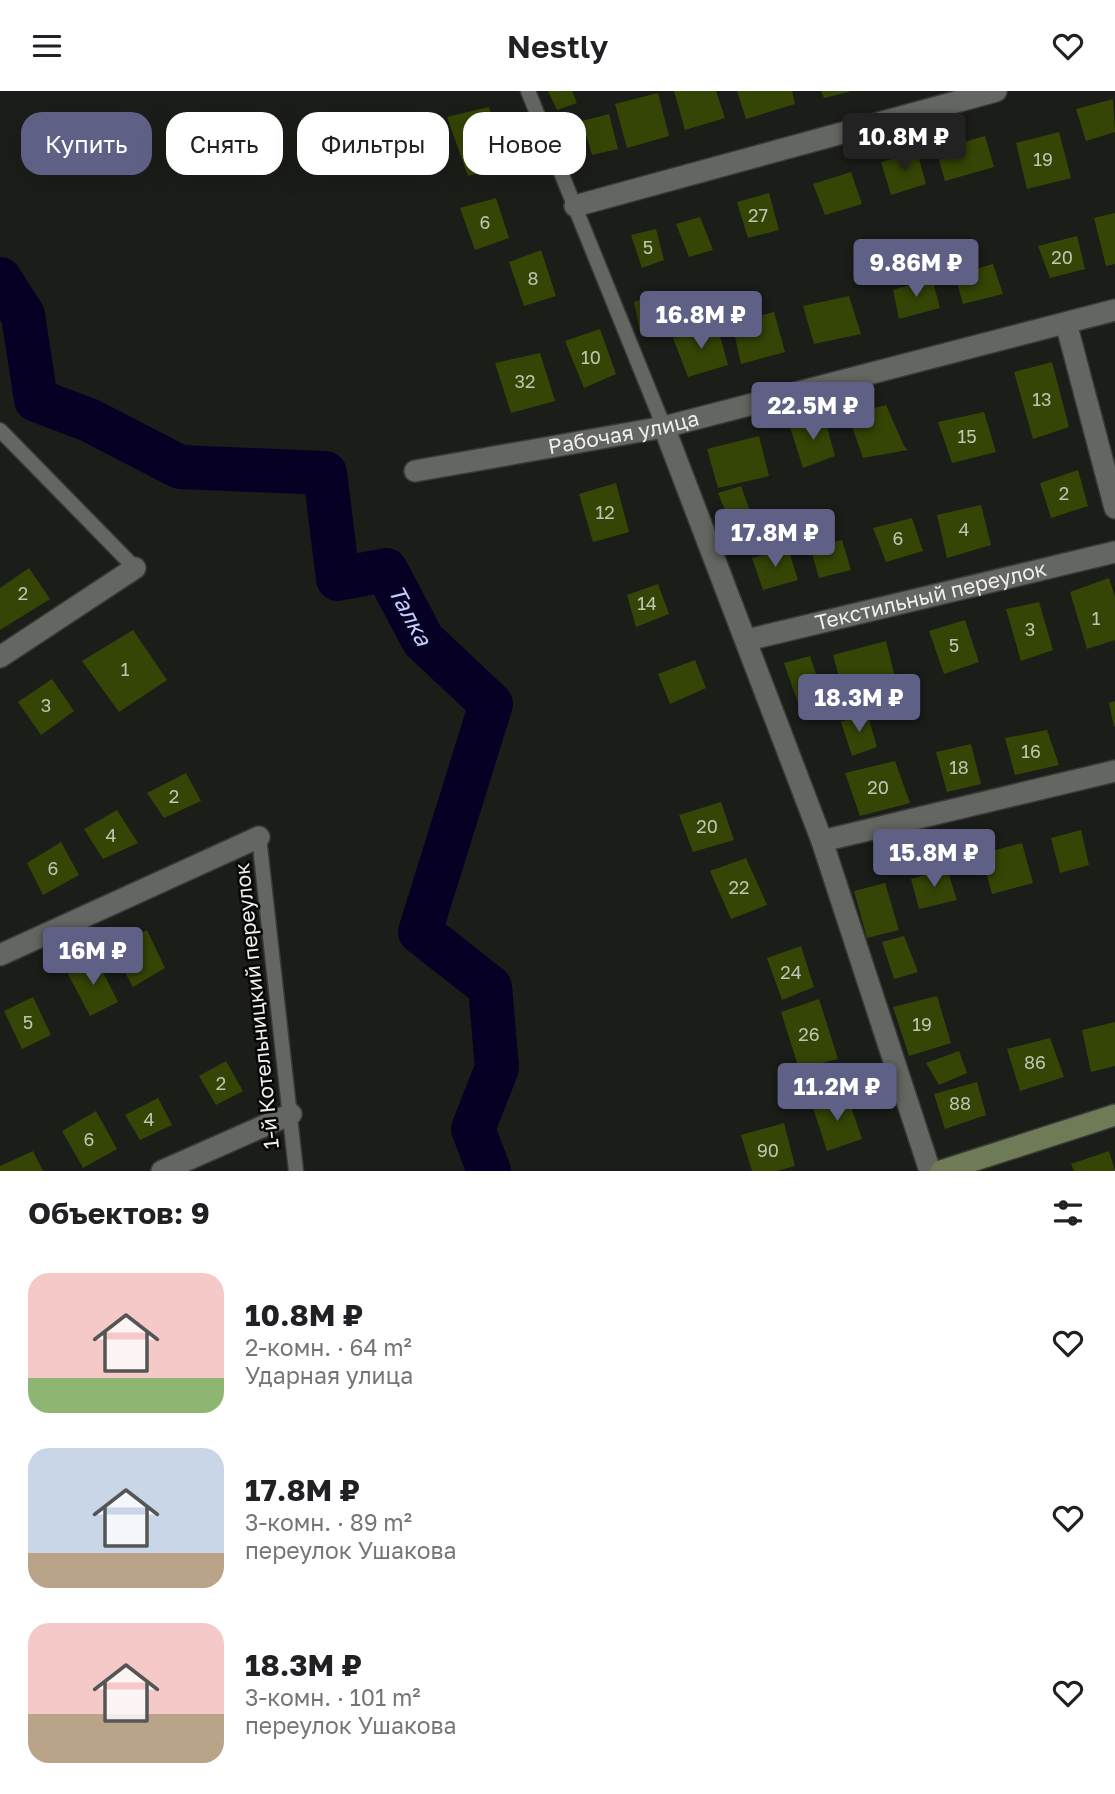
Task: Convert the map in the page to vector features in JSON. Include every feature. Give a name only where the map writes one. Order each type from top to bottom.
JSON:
[{"type":"main road","points":[[941,1171],[1115,1115]]},
{"type":"street","points":[[575,206],[996,91]]},
{"type":"street","name":"Рабочая улица","points":[[415,471],[664,427],[1115,310]]},
{"type":"street","points":[[1066,323],[1115,508]]},
{"type":"street","points":[[664,427],[822,841],[930,1171]]},
{"type":"street","name":"Текстильный переулок","points":[[747,640],[1115,552]]},
{"type":"street","points":[[0,657],[135,568]]},
{"type":"street","points":[[822,841],[1115,771]]},
{"type":"street","points":[[0,955],[259,837]]},
{"type":"street","points":[[162,1171],[292,1114]]},
{"type":"lane","points":[[528,91],[664,427]]},
{"type":"lane","points":[[0,430],[135,568]]},
{"type":"lane","name":"1-й Котельницкий переулок","points":[[259,837],[292,1114],[296,1171]]},
{"type":"building","points":[[548,91],[572,91],[577,103],[557,110]]},
{"type":"building","points":[[674,91],[716,91],[725,118],[685,130]]},
{"type":"building","points":[[737,91],[792,91],[795,104],[746,119]]},
{"type":"building","points":[[821,91],[849,91],[849,92],[824,98]]},
{"type":"building","points":[[658,93],[669,136],[627,148],[615,104]]},
{"type":"building","points":[[1113,99],[1115,132],[1086,141],[1076,109]]},
{"type":"building","points":[[489,107],[491,112],[468,112]]},
{"type":"building","points":[[463,113],[463,162],[449,123],[449,117]]},
{"type":"building","points":[[609,114],[618,149],[592,155],[586,135],[586,120]]},
{"type":"building","points":[[1059,132],[1071,178],[1027,189],[1016,143]]},
{"type":"building","points":[[985,136],[994,167],[945,181],[936,150]]},
{"type":"building","points":[[917,152],[926,184],[891,195],[881,162]]},
{"type":"building","points":[[851,172],[862,204],[825,215],[813,184]]},
{"type":"building","points":[[769,193],[779,230],[748,238],[737,202]]},
{"type":"building","points":[[496,198],[509,238],[475,250],[460,208]]},
{"type":"building","points":[[1115,213],[1115,264],[1106,266],[1094,218]]},
{"type":"building","points":[[700,217],[713,250],[689,257],[676,224]]},
{"type":"building","points":[[656,229],[664,260],[642,268],[631,235]]},
{"type":"building","points":[[1077,236],[1085,269],[1050,278],[1038,246]]},
{"type":"building","points":[[541,250],[556,296],[524,306],[509,262]]},
{"type":"building","points":[[993,264],[1003,294],[963,304],[955,275]]},
{"type":"building","points":[[932,278],[940,308],[899,319],[893,290]]},
{"type":"building","points":[[659,294],[666,328],[641,336],[634,302]]},
{"type":"building","points":[[849,296],[861,334],[814,344],[803,306]]},
{"type":"building","points":[[774,312],[785,352],[741,364],[732,323]]},
{"type":"building","points":[[717,325],[728,365],[688,377],[673,338]]},
{"type":"building","points":[[600,329],[616,374],[584,388],[565,341]]},
{"type":"building","points":[[540,353],[555,401],[511,413],[495,363]]},
{"type":"building","points":[[1052,362],[1069,427],[1033,439],[1014,372]]},
{"type":"building","points":[[886,405],[908,450],[863,458],[848,415]]},
{"type":"building","points":[[984,412],[996,452],[952,463],[938,422]]},
{"type":"building","points":[[824,417],[835,456],[803,468],[790,427]]},
{"type":"building","points":[[759,436],[769,476],[718,488],[707,449]]},
{"type":"building","points":[[1078,470],[1088,506],[1051,518],[1040,483]]},
{"type":"building","points":[[616,483],[629,532],[593,542],[579,494]]},
{"type":"building","points":[[741,486],[750,511],[729,520],[718,493]]},
{"type":"building","points":[[981,505],[991,545],[947,558],[937,515]]},
{"type":"building","points":[[912,518],[923,551],[886,562],[873,528]]},
{"type":"building","points":[[842,540],[851,570],[819,578],[810,547]]},
{"type":"building","points":[[788,548],[798,580],[763,590],[752,558]]},
{"type":"building","points":[[29,568],[50,599],[0,630],[0,588]]},
{"type":"building","points":[[1109,578],[1115,597],[1115,640],[1087,649],[1070,592]]},
{"type":"building","points":[[658,584],[669,614],[636,627],[627,595]]},
{"type":"building","points":[[1039,602],[1053,650],[1021,661],[1006,609]]},
{"type":"building","points":[[965,620],[979,662],[944,674],[929,631]]},
{"type":"building","points":[[133,630],[167,680],[119,712],[82,661]]},
{"type":"building","points":[[886,641],[895,677],[843,691],[833,655]]},
{"type":"building","points":[[810,656],[824,698],[799,706],[784,663]]},
{"type":"building","points":[[695,660],[706,688],[670,704],[658,674]]},
{"type":"building","points":[[52,679],[74,711],[41,735],[18,702]]},
{"type":"building","points":[[1115,701],[1115,726],[1114,727],[1109,703]]},
{"type":"building","points":[[867,713],[877,747],[852,756],[841,722]]},
{"type":"building","points":[[1047,730],[1059,765],[1015,775],[1005,738]]},
{"type":"building","points":[[971,744],[981,784],[947,792],[936,752]]},
{"type":"building","points":[[895,761],[910,803],[860,816],[845,773]]},
{"type":"building","points":[[186,773],[201,801],[164,818],[147,793]]},
{"type":"building","points":[[721,802],[734,840],[693,852],[679,815]]},
{"type":"building","points":[[117,810],[138,843],[103,859],[84,829]]},
{"type":"building","points":[[1081,830],[1089,865],[1060,873],[1051,838]]},
{"type":"building","points":[[61,842],[79,875],[43,895],[27,863]]},
{"type":"building","points":[[1022,843],[1033,883],[992,894],[981,854]]},
{"type":"building","points":[[746,858],[767,905],[731,919],[710,871]]},
{"type":"building","points":[[947,869],[957,900],[919,909],[911,879]]},
{"type":"building","points":[[885,883],[899,930],[867,938],[854,891]]},
{"type":"building","points":[[147,930],[165,968],[133,987],[112,949]]},
{"type":"building","points":[[904,936],[918,972],[894,979],[882,942]]},
{"type":"building","points":[[801,946],[814,987],[782,1000],[767,958]]},
{"type":"building","points":[[96,958],[118,1002],[90,1016],[68,974]]},
{"type":"building","points":[[937,996],[951,1043],[909,1056],[893,1007]]},
{"type":"building","points":[[33,997],[51,1035],[22,1049],[4,1011]]},
{"type":"building","points":[[819,999],[838,1059],[799,1069],[781,1012]]},
{"type":"building","points":[[1115,1022],[1115,1066],[1091,1072],[1082,1030]]},
{"type":"building","points":[[1050,1038],[1064,1077],[1020,1091],[1007,1049]]},
{"type":"building","points":[[959,1051],[967,1073],[939,1085],[926,1063]]},
{"type":"building","points":[[226,1061],[243,1091],[216,1105],[199,1076]]},
{"type":"building","points":[[977,1082],[986,1115],[945,1129],[934,1094]]},
{"type":"building","points":[[847,1095],[862,1139],[827,1151],[812,1105]]},
{"type":"building","points":[[158,1098],[172,1125],[140,1140],[125,1115]]},
{"type":"building","points":[[96,1111],[117,1149],[83,1168],[62,1131]]},
{"type":"building","points":[[784,1123],[795,1166],[777,1171],[752,1171],[741,1135]]},
{"type":"building","points":[[33,1151],[43,1171],[0,1171],[0,1166]]},
{"type":"building","points":[[1109,1151],[1115,1171],[1074,1171],[1071,1164]]},
{"type":"waterway","name":"Талка","points":[[0,279],[23,315],[36,400],[89,420],[180,467],[325,473],[338,579],[386,570],[423,640],[491,704],[420,932],[490,987],[497,1068],[473,1129],[489,1171]]}]
